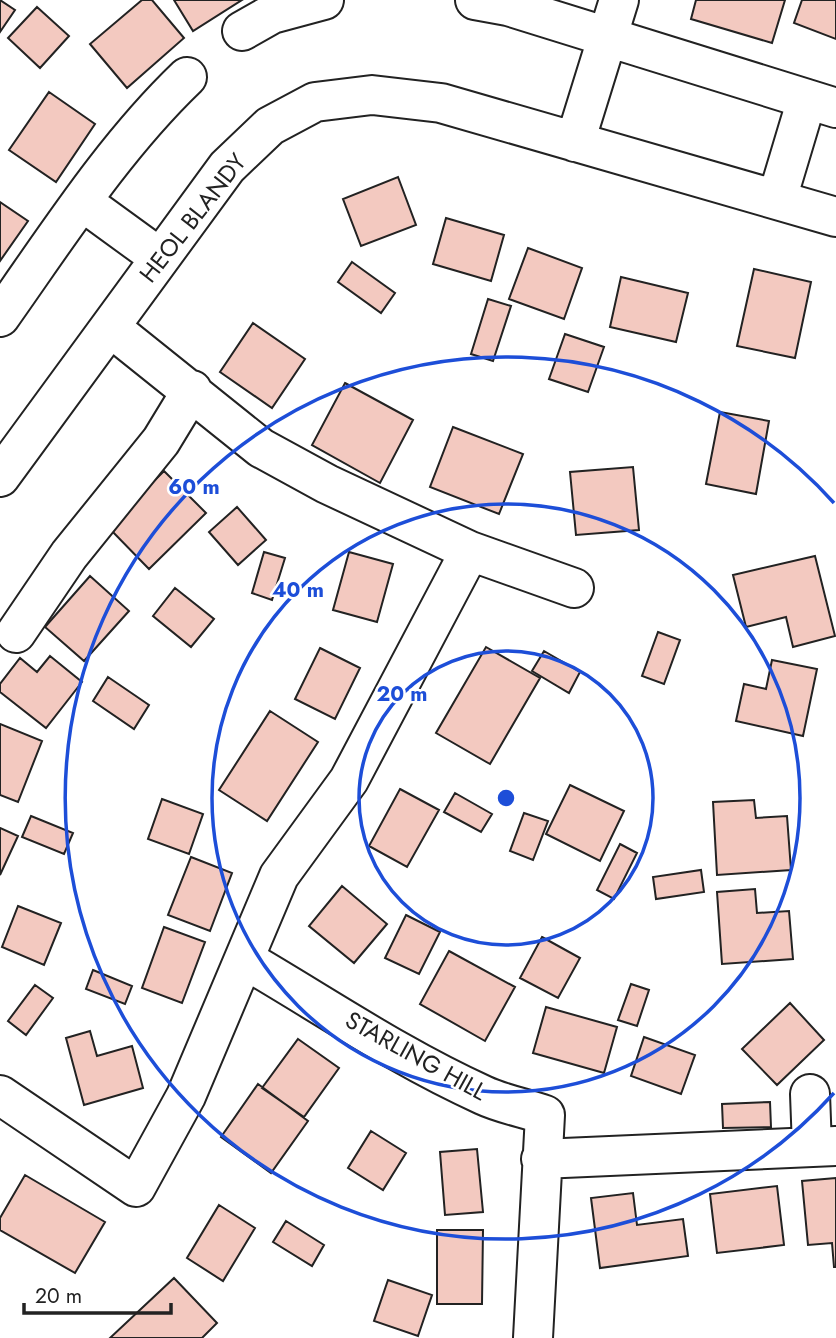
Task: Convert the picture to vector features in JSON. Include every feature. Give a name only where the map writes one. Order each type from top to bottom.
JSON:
[{"type":"street","points":[[242,30],[272,14],[324,0]]},
{"type":"street","points":[[475,0],[508,6],[821,104],[782,201]]},
{"type":"street","points":[[575,142],[619,0]]},
{"type":"street","points":[[0,317],[154,108],[187,77]]},
{"type":"street","name":"HEOL BLANDY","points":[[0,477],[227,167],[270,126],[315,102],[372,95],[441,103],[836,217]]},
{"type":"street","points":[[83,202],[160,258]]},
{"type":"street","points":[[110,327],[192,390],[261,448],[327,484],[470,551],[574,588]]},
{"type":"street","points":[[16,633],[69,555],[160,440],[192,390]]},
{"type":"street","points":[[0,1095],[136,1187],[186,1096],[279,876],[349,780],[470,551]]},
{"type":"street","name":"STARLING HILL","points":[[244,959],[334,1011],[380,1042],[486,1097],[545,1115],[533,1338]]},
{"type":"street","points":[[541,1159],[824,1146],[810,1094]]},
{"type":"building","points":[[0,0],[15,10],[0,32]]},
{"type":"building","points":[[142,0],[152,0],[184,38],[127,88],[90,44]]},
{"type":"building","points":[[174,0],[242,0],[193,31]]},
{"type":"building","points":[[696,0],[785,0],[772,43],[691,19]]},
{"type":"building","points":[[802,0],[836,0],[836,39],[794,23]]},
{"type":"building","points":[[37,7],[69,36],[40,68],[8,38]]},
{"type":"building","points":[[49,92],[95,124],[56,182],[9,150]]},
{"type":"building","points":[[398,177],[416,225],[361,246],[343,199]]},
{"type":"building","points":[[0,202],[28,221],[0,261]]},
{"type":"building","points":[[446,218],[504,235],[491,281],[433,264]]},
{"type":"building","points":[[528,248],[582,268],[564,319],[509,299]]},
{"type":"building","points":[[352,262],[395,293],[381,313],[338,282]]},
{"type":"building","points":[[754,269],[811,282],[795,358],[737,346]]},
{"type":"building","points":[[621,277],[688,293],[676,342],[610,327]]},
{"type":"building","points":[[488,299],[511,306],[493,361],[471,354]]},
{"type":"building","points":[[253,323],[305,359],[272,408],[220,372]]},
{"type":"building","points":[[565,334],[604,347],[588,392],[549,379]]},
{"type":"building","points":[[345,383],[413,420],[380,483],[312,445]]},
{"type":"building","points":[[720,412],[769,421],[756,494],[706,484]]},
{"type":"building","points":[[453,427],[523,454],[499,514],[430,487]]},
{"type":"building","points":[[633,467],[639,530],[576,535],[570,472]]},
{"type":"building","points":[[164,471],[206,513],[149,569],[108,527]]},
{"type":"building","points":[[237,507],[266,540],[238,565],[209,532]]},
{"type":"building","points":[[264,552],[285,558],[272,600],[252,593]]},
{"type":"building","points":[[349,552],[393,564],[377,622],[333,610]]},
{"type":"building","points":[[815,556],[835,636],[793,647],[786,617],[746,627],[733,575]]},
{"type":"building","points":[[90,576],[129,611],[84,661],[45,627]]},
{"type":"building","points":[[175,588],[214,619],[191,647],[153,616]]},
{"type":"building","points":[[658,632],[680,640],[664,684],[642,676]]},
{"type":"building","points":[[486,647],[540,678],[490,764],[436,733]]},
{"type":"building","points":[[320,648],[360,668],[335,719],[295,699]]},
{"type":"building","points":[[544,651],[580,672],[569,693],[532,671]]},
{"type":"building","points":[[50,656],[82,682],[46,728],[0,692],[0,684],[20,658],[37,672]]},
{"type":"building","points":[[772,660],[817,669],[803,736],[736,721],[744,684],[766,689]]},
{"type":"building","points":[[108,677],[149,705],[134,729],[93,701]]},
{"type":"building","points":[[270,711],[318,742],[267,821],[219,790]]},
{"type":"building","points":[[0,724],[42,741],[18,802],[0,795]]},
{"type":"building","points":[[570,785],[624,811],[600,861],[546,834]]},
{"type":"building","points":[[400,789],[439,810],[407,867],[369,846]]},
{"type":"building","points":[[455,793],[492,814],[481,832],[444,812]]},
{"type":"building","points":[[162,799],[203,814],[189,854],[148,839]]},
{"type":"building","points":[[754,800],[756,818],[787,816],[791,870],[717,875],[713,802]]},
{"type":"building","points":[[524,813],[548,821],[533,860],[510,851]]},
{"type":"building","points":[[31,816],[73,833],[64,854],[22,837]]},
{"type":"building","points":[[0,828],[18,836],[0,875]]},
{"type":"building","points":[[620,844],[637,853],[614,899],[597,890]]},
{"type":"building","points":[[191,857],[232,873],[210,931],[168,915]]},
{"type":"building","points":[[701,870],[704,892],[656,899],[653,877]]},
{"type":"building","points":[[342,886],[387,924],[354,963],[309,926]]},
{"type":"building","points":[[755,889],[757,913],[789,911],[793,959],[722,964],[717,892]]},
{"type":"building","points":[[18,906],[61,923],[44,965],[2,947]]},
{"type":"building","points":[[406,915],[440,932],[419,974],[385,958]]},
{"type":"building","points":[[164,927],[205,942],[182,1003],[142,988]]},
{"type":"building","points":[[542,937],[580,958],[558,998],[520,978]]},
{"type":"building","points":[[449,951],[515,987],[485,1041],[420,1004]]},
{"type":"building","points":[[93,970],[132,986],[125,1004],[86,989]]},
{"type":"building","points":[[631,984],[649,990],[637,1026],[618,1020]]},
{"type":"building","points":[[35,985],[53,998],[26,1035],[8,1021]]},
{"type":"building","points":[[790,1003],[824,1040],[777,1085],[742,1049]]},
{"type":"building","points":[[546,1007],[617,1027],[604,1073],[533,1053]]},
{"type":"building","points":[[90,1031],[97,1056],[132,1046],[143,1088],[84,1105],[66,1038]]},
{"type":"building","points":[[644,1037],[695,1055],[681,1094],[631,1076]]},
{"type":"building","points":[[298,1039],[339,1068],[304,1117],[262,1088]]},
{"type":"building","points":[[258,1084],[308,1121],[271,1173],[221,1137]]},
{"type":"building","points":[[770,1102],[771,1127],[723,1128],[722,1104]]},
{"type":"building","points":[[371,1131],[406,1153],[383,1190],[348,1168]]},
{"type":"building","points":[[477,1149],[483,1212],[445,1215],[440,1152]]},
{"type":"building","points":[[25,1175],[105,1222],[75,1273],[0,1230],[0,1218]]},
{"type":"building","points":[[836,1178],[834,1267],[832,1243],[808,1245],[802,1181]]},
{"type":"building","points":[[777,1186],[784,1245],[717,1253],[710,1194]]},
{"type":"building","points":[[633,1193],[637,1225],[683,1219],[688,1256],[600,1268],[591,1198]]},
{"type":"building","points":[[219,1205],[255,1228],[223,1281],[187,1258]]},
{"type":"building","points":[[286,1221],[324,1245],[312,1266],[273,1242]]},
{"type":"building","points":[[437,1230],[483,1230],[482,1304],[437,1304]]},
{"type":"building","points":[[174,1278],[217,1323],[202,1338],[110,1338]]},
{"type":"building","points":[[388,1280],[432,1295],[418,1336],[374,1321]]}]
